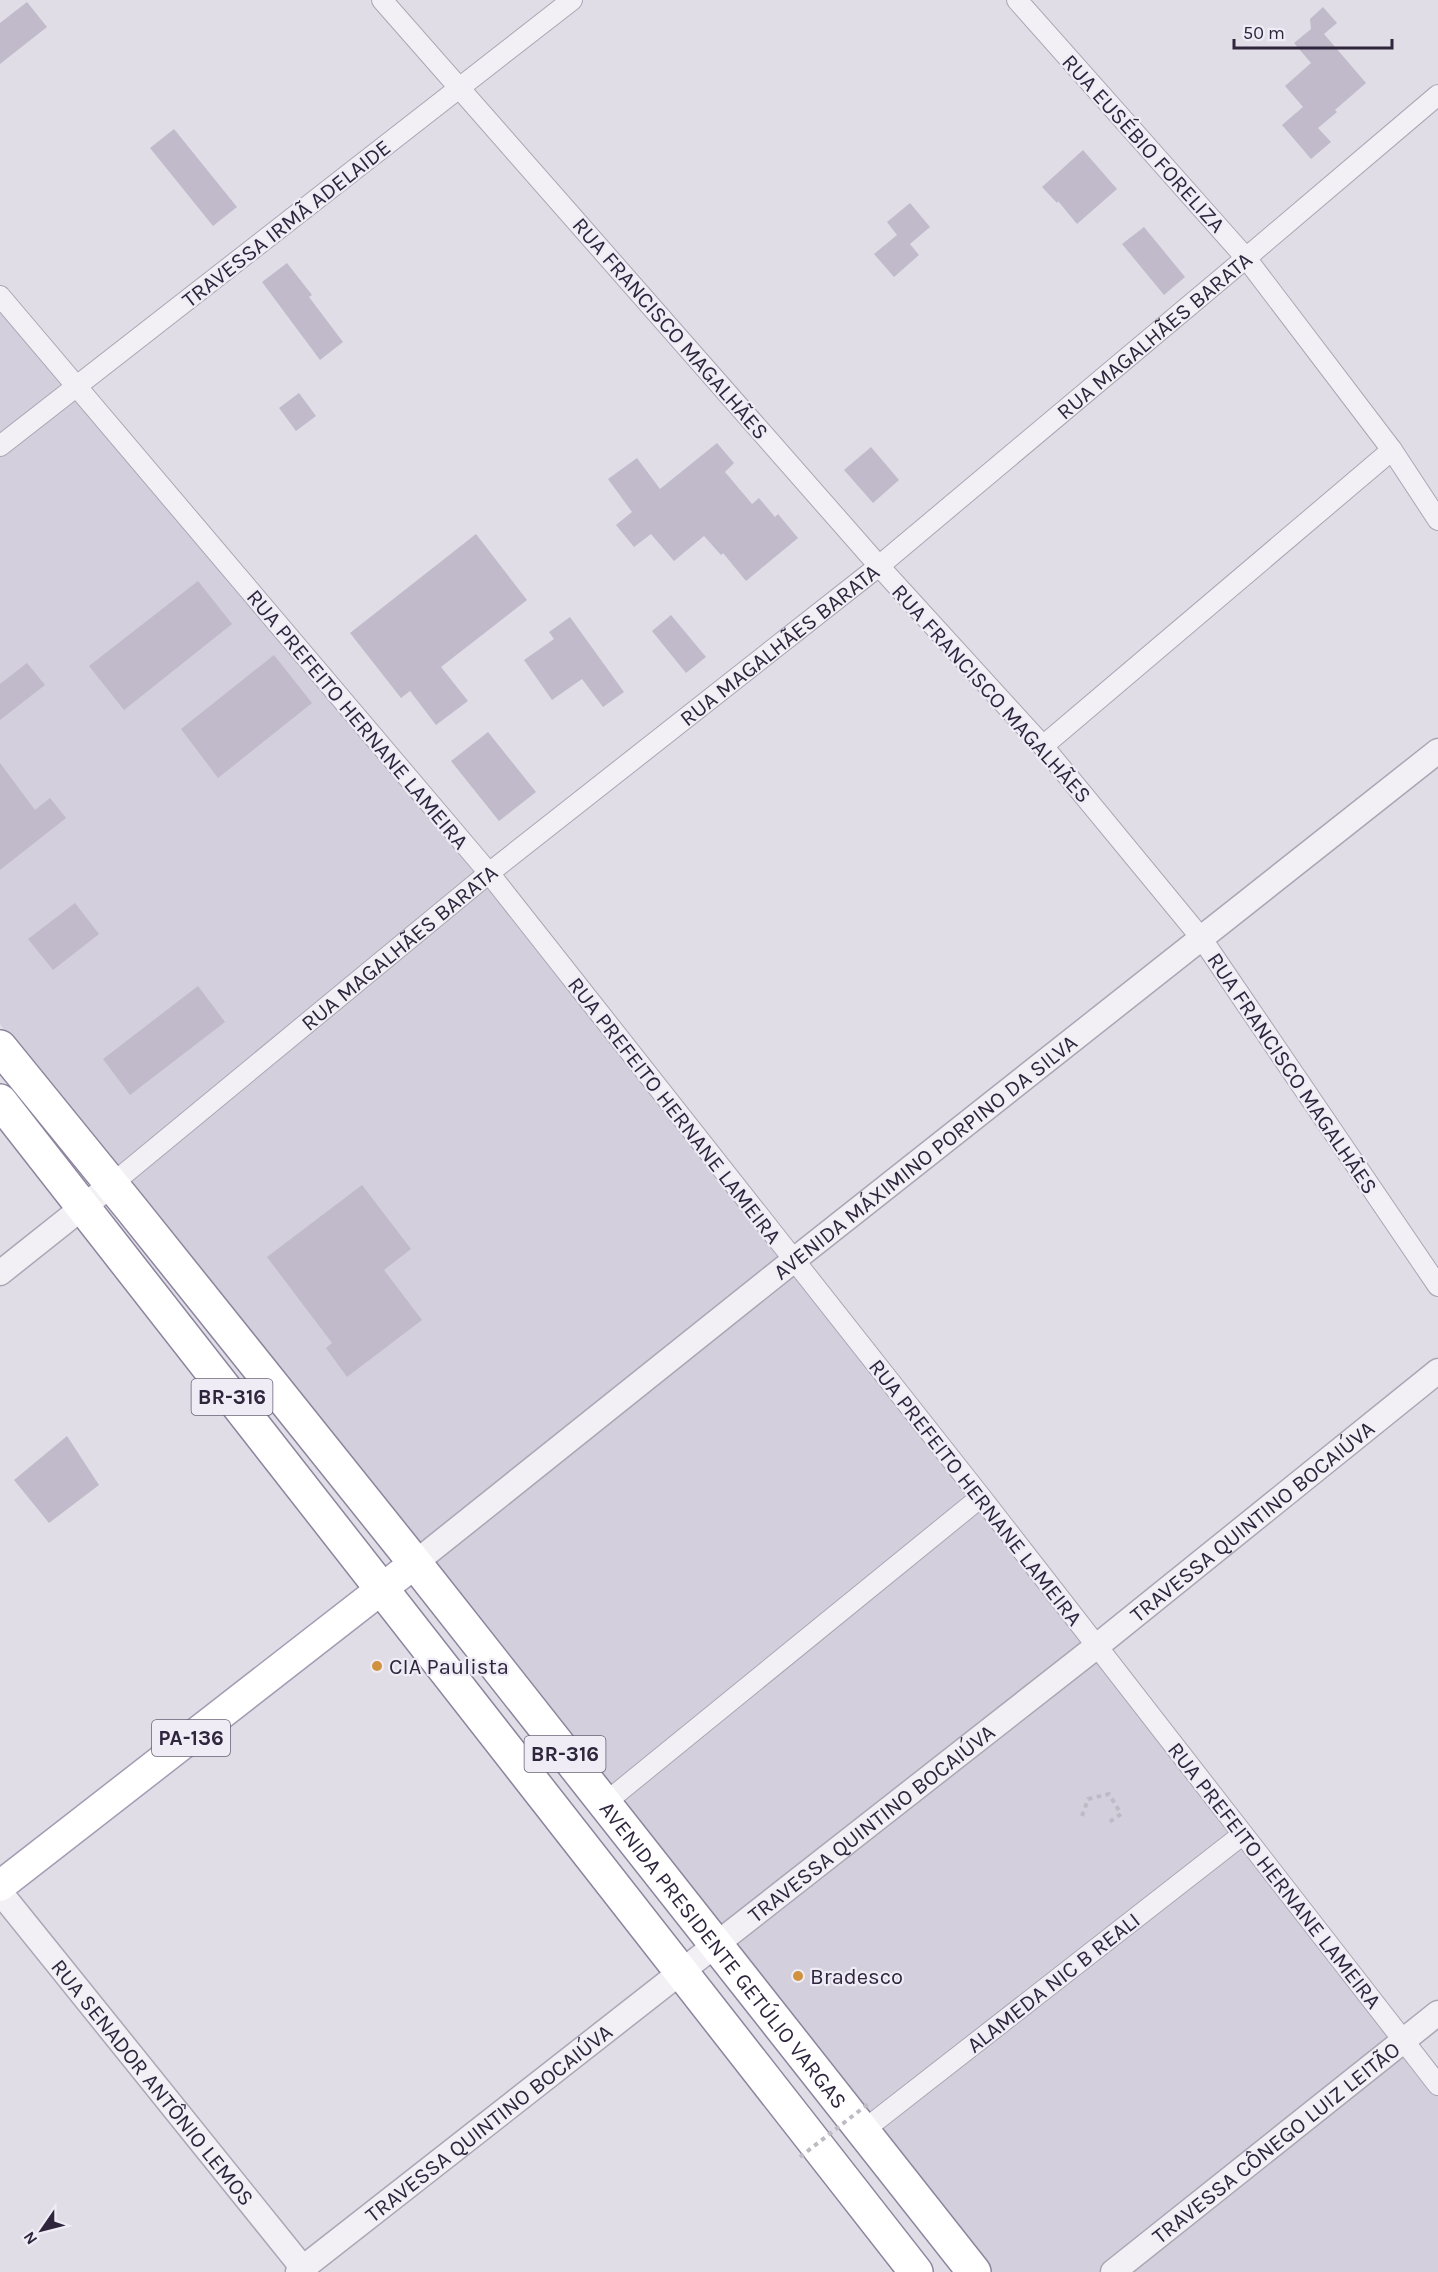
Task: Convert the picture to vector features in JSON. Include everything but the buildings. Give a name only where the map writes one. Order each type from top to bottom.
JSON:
[{"type":"highway","name":"AVENIDA PRESIDENTE GETÚLIO VARGAS","points":[[0,1047],[415,1563],[716,1945],[866,2117],[974,2272]]},
{"type":"highway","name":"AVENIDA PRESIDENTE GETÚLIO VARGAS","points":[[0,1101],[916,2272]]},
{"type":"main road","name":"PA-136","points":[[0,1886],[415,1563]]},
{"type":"street","name":"RUA FRANCISCO MAGALHÃES","points":[[382,0],[879,566],[1043,746],[1202,939],[1438,1286]]},
{"type":"street","name":"TRAVESSA IRMÃ ADELAIDE","points":[[0,446],[572,0]]},
{"type":"street","name":"RUA EUSÉBIO FORELIZA","points":[[1017,0],[1246,258],[1392,450],[1438,520]]},
{"type":"street","name":"RUA MAGALHÃES BARATA","points":[[112,1184],[489,873],[879,566],[1438,94]]},
{"type":"street","name":"RUA PREFEITO HERNANE LAMEIRA","points":[[0,296],[489,873],[1098,1646],[1242,1835],[1438,2085]]},
{"type":"street","points":[[1043,746],[1392,450]]},
{"type":"street","name":"AVENIDA MÁXIMINO PORPINO DA SILVA","points":[[415,1563],[1438,751]]},
{"type":"street","points":[[0,1273],[112,1184]]},
{"type":"street","name":"TRAVESSA QUINTINO BOCAIÚVA","points":[[303,2271],[1098,1646],[1438,1371]]},
{"type":"street","points":[[605,1803],[981,1497]]},
{"type":"street","name":"ALAMEDA NIC B REALI","points":[[866,2117],[1242,1835]]},
{"type":"street","name":"RUA SENADOR ANTÔNIO LEMOS","points":[[0,1892],[303,2271]]},
{"type":"street","name":"TRAVESSA CÔNEGO LUIZ LEITÃO","points":[[1113,2272],[1438,2013]]},
{"type":"path","points":[[1082,1816],[1088,1799],[1108,1794],[1121,1814],[1108,1823]]},
{"type":"path","points":[[800,2157],[866,2117]]},
{"type":"shaded area","points":[[0,296],[496,884],[1438,2087],[1438,2272],[973,2272],[0,1024]]},
{"type":"place","name":"CIA Paulista","points":[[377,1666]]},
{"type":"place","name":"Bradesco","points":[[798,1976]]}]
